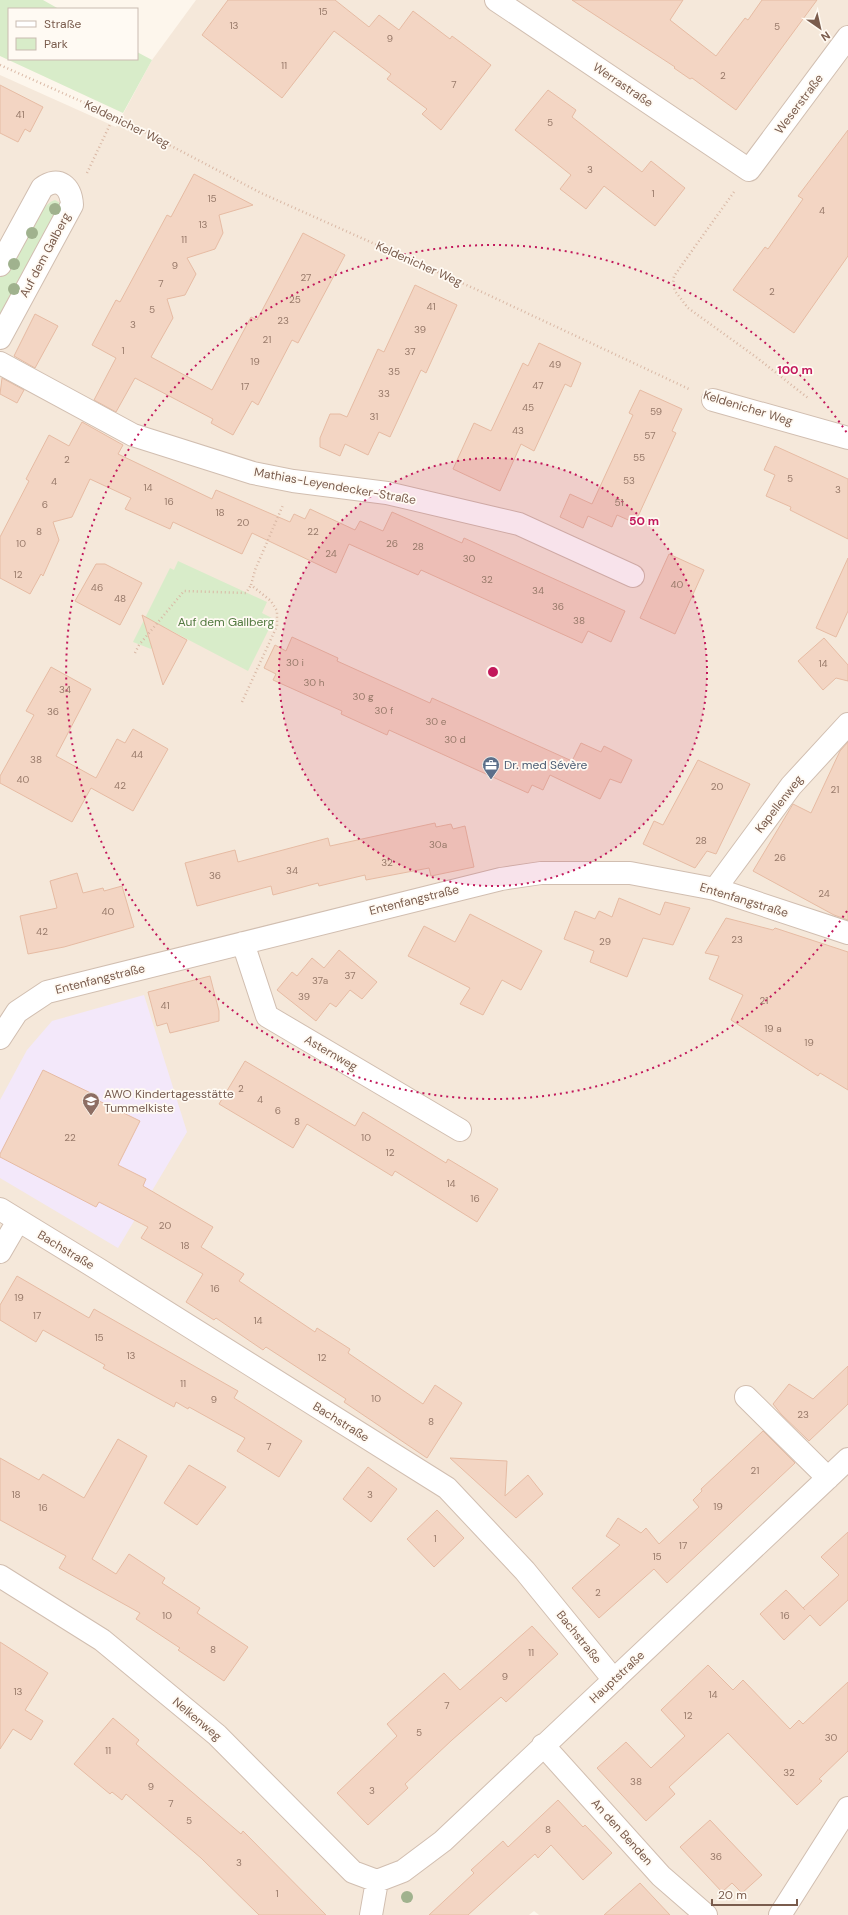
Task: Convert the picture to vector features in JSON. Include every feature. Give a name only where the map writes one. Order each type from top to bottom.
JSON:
[{"type":"street","name":"Werrastraße","points":[[496,0],[749,170]]},
{"type":"street","name":"Weserstraße","points":[[749,170],[848,37]]},
{"type":"street","name":"Auf dem Galberg","points":[[0,264],[42,188],[49,183],[57,182],[62,184],[71,196],[72,205],[0,338]]},
{"type":"street","name":"Mathias-Leyendecker-Straße","points":[[0,363],[133,435],[253,473],[293,481],[387,493],[519,524],[633,576]]},
{"type":"street","name":"Keldenicher Weg","points":[[714,400],[848,438]]},
{"type":"street","name":"Kapellenweg","points":[[715,889],[790,786],[848,724]]},
{"type":"street","name":"Entenfangstraße","points":[[0,1038],[17,1012],[47,992],[501,879],[541,874],[630,873],[715,889],[848,933]]},
{"type":"street","name":"Asternweg","points":[[243,943],[267,1016],[460,1130]]},
{"type":"street","name":"Bachstraße","points":[[0,1209],[447,1488],[525,1571],[614,1680]]},
{"type":"street","points":[[0,1252],[18,1221]]},
{"type":"street","points":[[746,1398],[828,1478]]},
{"type":"street","name":"Hauptstraße","points":[[378,1881],[403,1871],[442,1841],[848,1459]]},
{"type":"street","name":"Nelkenweg","points":[[0,1576],[102,1640],[217,1735],[353,1872],[378,1881]]},
{"type":"street","name":"An den Benden","points":[[543,1745],[661,1876],[706,1915]]},
{"type":"street","points":[[780,1915],[841,1834],[848,1808]]},
{"type":"street","points":[[371,1915],[378,1881]]},
{"type":"path","name":"Keldenicher Weg","points":[[0,65],[114,116],[261,192],[482,292],[714,400]]},
{"type":"path","points":[[72,205],[114,116]]},
{"type":"path","points":[[749,170],[674,276],[673,284],[680,299],[688,308],[756,357],[812,402]]},
{"type":"path","points":[[135,653],[139,645],[184,591],[246,593],[251,585],[255,570],[293,481]]},
{"type":"path","points":[[242,702],[277,626],[277,611],[271,601],[251,585]]},
{"type":"shaded area","points":[[196,0],[848,0],[848,1915],[539,1915],[534,1911],[529,1915],[0,1915],[0,75],[116,127],[152,60]]},
{"type":"shaded area","name":"AWO Kindertagesstätte Tummelkiste","points":[[144,995],[187,1132],[118,1248],[0,1178],[0,1100],[27,1050],[52,1021]]},
{"type":"green space","points":[[0,0],[43,0],[57,8],[8,8],[8,60],[0,56]]},
{"type":"green space","points":[[138,53],[152,60],[123,113],[9,60],[138,60]]},
{"type":"green space","points":[[55,200],[62,204],[0,327],[0,277],[24,234],[41,211]]},
{"type":"green space","name":"Auf dem Gallberg","points":[[178,561],[267,602],[262,613],[274,619],[248,671],[164,627],[151,649],[133,642],[170,568],[174,570]]},
{"type":"building","points":[[228,0],[335,0],[369,27],[379,15],[399,30],[413,11],[450,39],[452,36],[491,65],[441,130],[422,114],[427,109],[387,79],[391,74],[334,31],[282,98],[202,35]]},
{"type":"building","points":[[572,0],[683,0],[670,20],[716,56],[745,18],[748,20],[762,0],[817,0],[736,110],[692,78],[690,79],[674,68],[675,67]]},
{"type":"building","points":[[0,85],[43,107],[30,132],[25,129],[18,142],[0,133]]},
{"type":"building","points":[[548,90],[576,110],[572,117],[642,172],[651,161],[685,188],[655,226],[604,186],[586,209],[560,189],[571,175],[515,130]]},
{"type":"building","points":[[848,130],[848,256],[794,333],[733,290],[765,247],[768,249],[803,199],[798,196]]},
{"type":"building","points":[[194,174],[253,205],[219,215],[223,233],[215,249],[187,258],[196,274],[185,295],[167,299],[173,318],[151,357],[212,390],[251,317],[257,320],[303,233],[345,255],[298,343],[292,340],[258,405],[252,401],[233,435],[211,423],[213,419],[135,378],[116,412],[94,400],[116,358],[92,345],[116,300],[120,302],[167,215],[171,217]]},
{"type":"building","points":[[415,285],[457,305],[426,373],[421,370],[390,437],[379,432],[368,455],[345,444],[340,456],[320,447],[320,438],[330,414],[340,414],[347,417],[378,349],[384,352]]},
{"type":"building","points":[[35,314],[58,326],[35,368],[14,356]]},
{"type":"building","points":[[539,343],[581,363],[571,387],[565,384],[534,451],[521,444],[500,491],[453,469],[474,423],[491,431],[523,363],[528,366]]},
{"type":"building","points":[[2,378],[24,390],[17,403],[0,394]]},
{"type":"building","points":[[640,390],[682,409],[672,431],[676,433],[635,523],[617,515],[612,527],[588,516],[583,528],[560,517],[570,494],[592,504],[633,415],[629,413]]},
{"type":"building","points":[[82,422],[123,445],[118,454],[212,499],[216,490],[290,522],[294,514],[305,519],[310,509],[355,530],[360,521],[383,531],[392,512],[462,543],[464,538],[625,611],[611,642],[588,631],[582,643],[421,570],[418,575],[349,544],[336,573],[252,533],[242,554],[173,522],[170,529],[125,509],[131,498],[90,479],[72,517],[53,522],[59,540],[43,576],[41,574],[30,594],[0,578],[0,537],[29,481],[26,479],[49,435],[69,446]]},
{"type":"building","points":[[775,446],[848,479],[848,539],[790,510],[791,507],[766,496],[775,475],[764,470]]},
{"type":"building","points":[[669,554],[704,570],[675,634],[640,618]]},
{"type":"building","points":[[848,558],[848,611],[836,637],[816,628]]},
{"type":"building","points":[[96,564],[105,564],[142,583],[120,625],[75,601]]},
{"type":"building","points":[[142,615],[187,640],[163,685]]},
{"type":"building","points":[[292,637],[338,658],[337,661],[430,703],[432,698],[572,761],[581,743],[601,752],[604,746],[632,760],[621,783],[610,779],[600,799],[550,775],[543,790],[532,785],[528,793],[389,730],[387,735],[341,714],[342,711],[273,680],[276,674],[264,668],[275,645],[286,651]]},
{"type":"building","points":[[824,638],[848,665],[848,681],[836,678],[823,690],[798,661]]},
{"type":"building","points":[[51,667],[91,689],[56,756],[96,778],[117,739],[125,743],[133,729],[168,749],[133,811],[91,788],[72,822],[0,783],[0,776],[34,715],[26,711]]},
{"type":"building","points":[[848,742],[848,920],[834,915],[753,871],[793,804],[811,813],[840,751]]},
{"type":"building","points":[[698,760],[750,784],[716,854],[707,851],[695,868],[643,844],[654,821],[663,825]]},
{"type":"building","points":[[435,823],[436,827],[451,824],[453,829],[465,826],[474,867],[431,876],[429,868],[366,880],[365,875],[319,886],[318,883],[273,895],[271,886],[197,906],[185,863],[235,850],[238,862],[328,838],[330,846]]},
{"type":"building","points":[[77,873],[83,893],[103,888],[104,891],[122,886],[134,927],[64,947],[28,954],[20,916],[57,908],[50,881]]},
{"type":"building","points":[[619,898],[660,915],[665,902],[690,908],[673,945],[643,938],[627,977],[590,962],[594,951],[564,939],[575,911],[595,919],[599,911],[612,917]]},
{"type":"building","points":[[470,914],[542,951],[521,990],[502,980],[483,1015],[460,1004],[470,988],[408,956],[424,926],[455,942]]},
{"type":"building","points":[[726,918],[773,930],[775,928],[848,952],[848,1090],[820,1073],[818,1076],[731,1020],[743,995],[709,979],[719,956],[705,953]]},
{"type":"building","points":[[339,950],[377,982],[362,999],[350,990],[336,1007],[330,1003],[316,1021],[277,990],[292,972],[297,976],[312,958],[324,968]]},
{"type":"building","points":[[210,976],[219,1011],[219,1021],[170,1033],[167,1023],[157,1026],[148,992]]},
{"type":"building","points":[[245,1061],[355,1126],[363,1112],[446,1163],[448,1159],[498,1189],[477,1222],[395,1171],[392,1176],[307,1124],[293,1148],[219,1104]]},
{"type":"building","points":[[43,1070],[97,1096],[95,1099],[140,1121],[118,1165],[146,1179],[143,1186],[213,1227],[201,1247],[244,1274],[239,1281],[315,1332],[317,1328],[350,1349],[348,1353],[423,1404],[435,1385],[462,1403],[427,1458],[344,1402],[346,1399],[266,1347],[263,1350],[216,1318],[214,1320],[186,1302],[203,1274],[141,1238],[148,1227],[99,1202],[96,1207],[0,1157],[0,1154]]},
{"type":"building","points":[[17,1276],[89,1318],[94,1309],[238,1391],[234,1398],[302,1441],[279,1477],[237,1451],[245,1438],[189,1407],[188,1409],[176,1402],[174,1407],[103,1368],[105,1365],[43,1330],[36,1342],[0,1320],[0,1305]]},
{"type":"building","points":[[848,1366],[848,1404],[809,1441],[781,1414],[773,1404],[789,1384],[813,1399]]},
{"type":"building","points":[[763,1431],[795,1463],[667,1583],[654,1569],[599,1618],[572,1588],[620,1545],[606,1536],[618,1518],[641,1533],[646,1528],[659,1544],[699,1507],[693,1500],[702,1491],[701,1489]]},
{"type":"building","points":[[118,1439],[147,1456],[92,1559],[116,1574],[129,1554],[165,1578],[162,1583],[200,1608],[197,1613],[248,1647],[224,1681],[178,1650],[180,1648],[136,1619],[140,1613],[59,1568],[66,1556],[0,1520],[0,1458],[39,1480],[43,1474],[84,1498]]},
{"type":"building","points":[[450,1458],[507,1461],[505,1496],[528,1475],[543,1494],[516,1518]]},
{"type":"building","points":[[189,1465],[226,1487],[197,1525],[164,1503]]},
{"type":"building","points":[[368,1467],[397,1489],[371,1522],[343,1499]]},
{"type":"building","points":[[437,1510],[464,1538],[434,1567],[407,1539]]},
{"type":"building","points":[[848,1532],[848,1600],[820,1626],[810,1615],[784,1640],[760,1614],[786,1590],[803,1608],[839,1575],[821,1557]]},
{"type":"building","points":[[532,1626],[558,1654],[506,1702],[501,1697],[452,1740],[405,1784],[408,1788],[368,1825],[337,1793],[397,1736],[387,1724],[444,1673],[460,1690]]},
{"type":"building","points":[[0,1642],[48,1673],[25,1710],[43,1721],[31,1740],[13,1729],[0,1749]]},
{"type":"building","points":[[708,1665],[733,1690],[743,1680],[790,1729],[799,1720],[803,1724],[848,1682],[848,1751],[819,1779],[822,1781],[797,1805],[728,1733],[669,1787],[675,1794],[646,1821],[597,1768],[626,1742],[651,1768],[685,1736],[661,1710]]},
{"type":"building","points":[[113,1718],[139,1740],[136,1744],[241,1834],[243,1831],[326,1915],[259,1915],[201,1858],[126,1794],[122,1800],[112,1792],[110,1794],[74,1764]]},
{"type":"building","points":[[558,1800],[583,1827],[585,1825],[612,1853],[583,1880],[551,1845],[538,1858],[535,1854],[468,1915],[429,1915],[474,1873],[471,1870],[503,1841],[508,1847]]},
{"type":"building","points":[[710,1820],[762,1875],[742,1893],[732,1883],[722,1892],[680,1847]]},
{"type":"building","points":[[640,1883],[670,1915],[604,1915]]},
{"type":"place","name":"Dr. med Sévère","points":[[491,780]]},
{"type":"place","name":"AWO Kindertagesstätte Tummelkiste","points":[[91,1116]]}]
